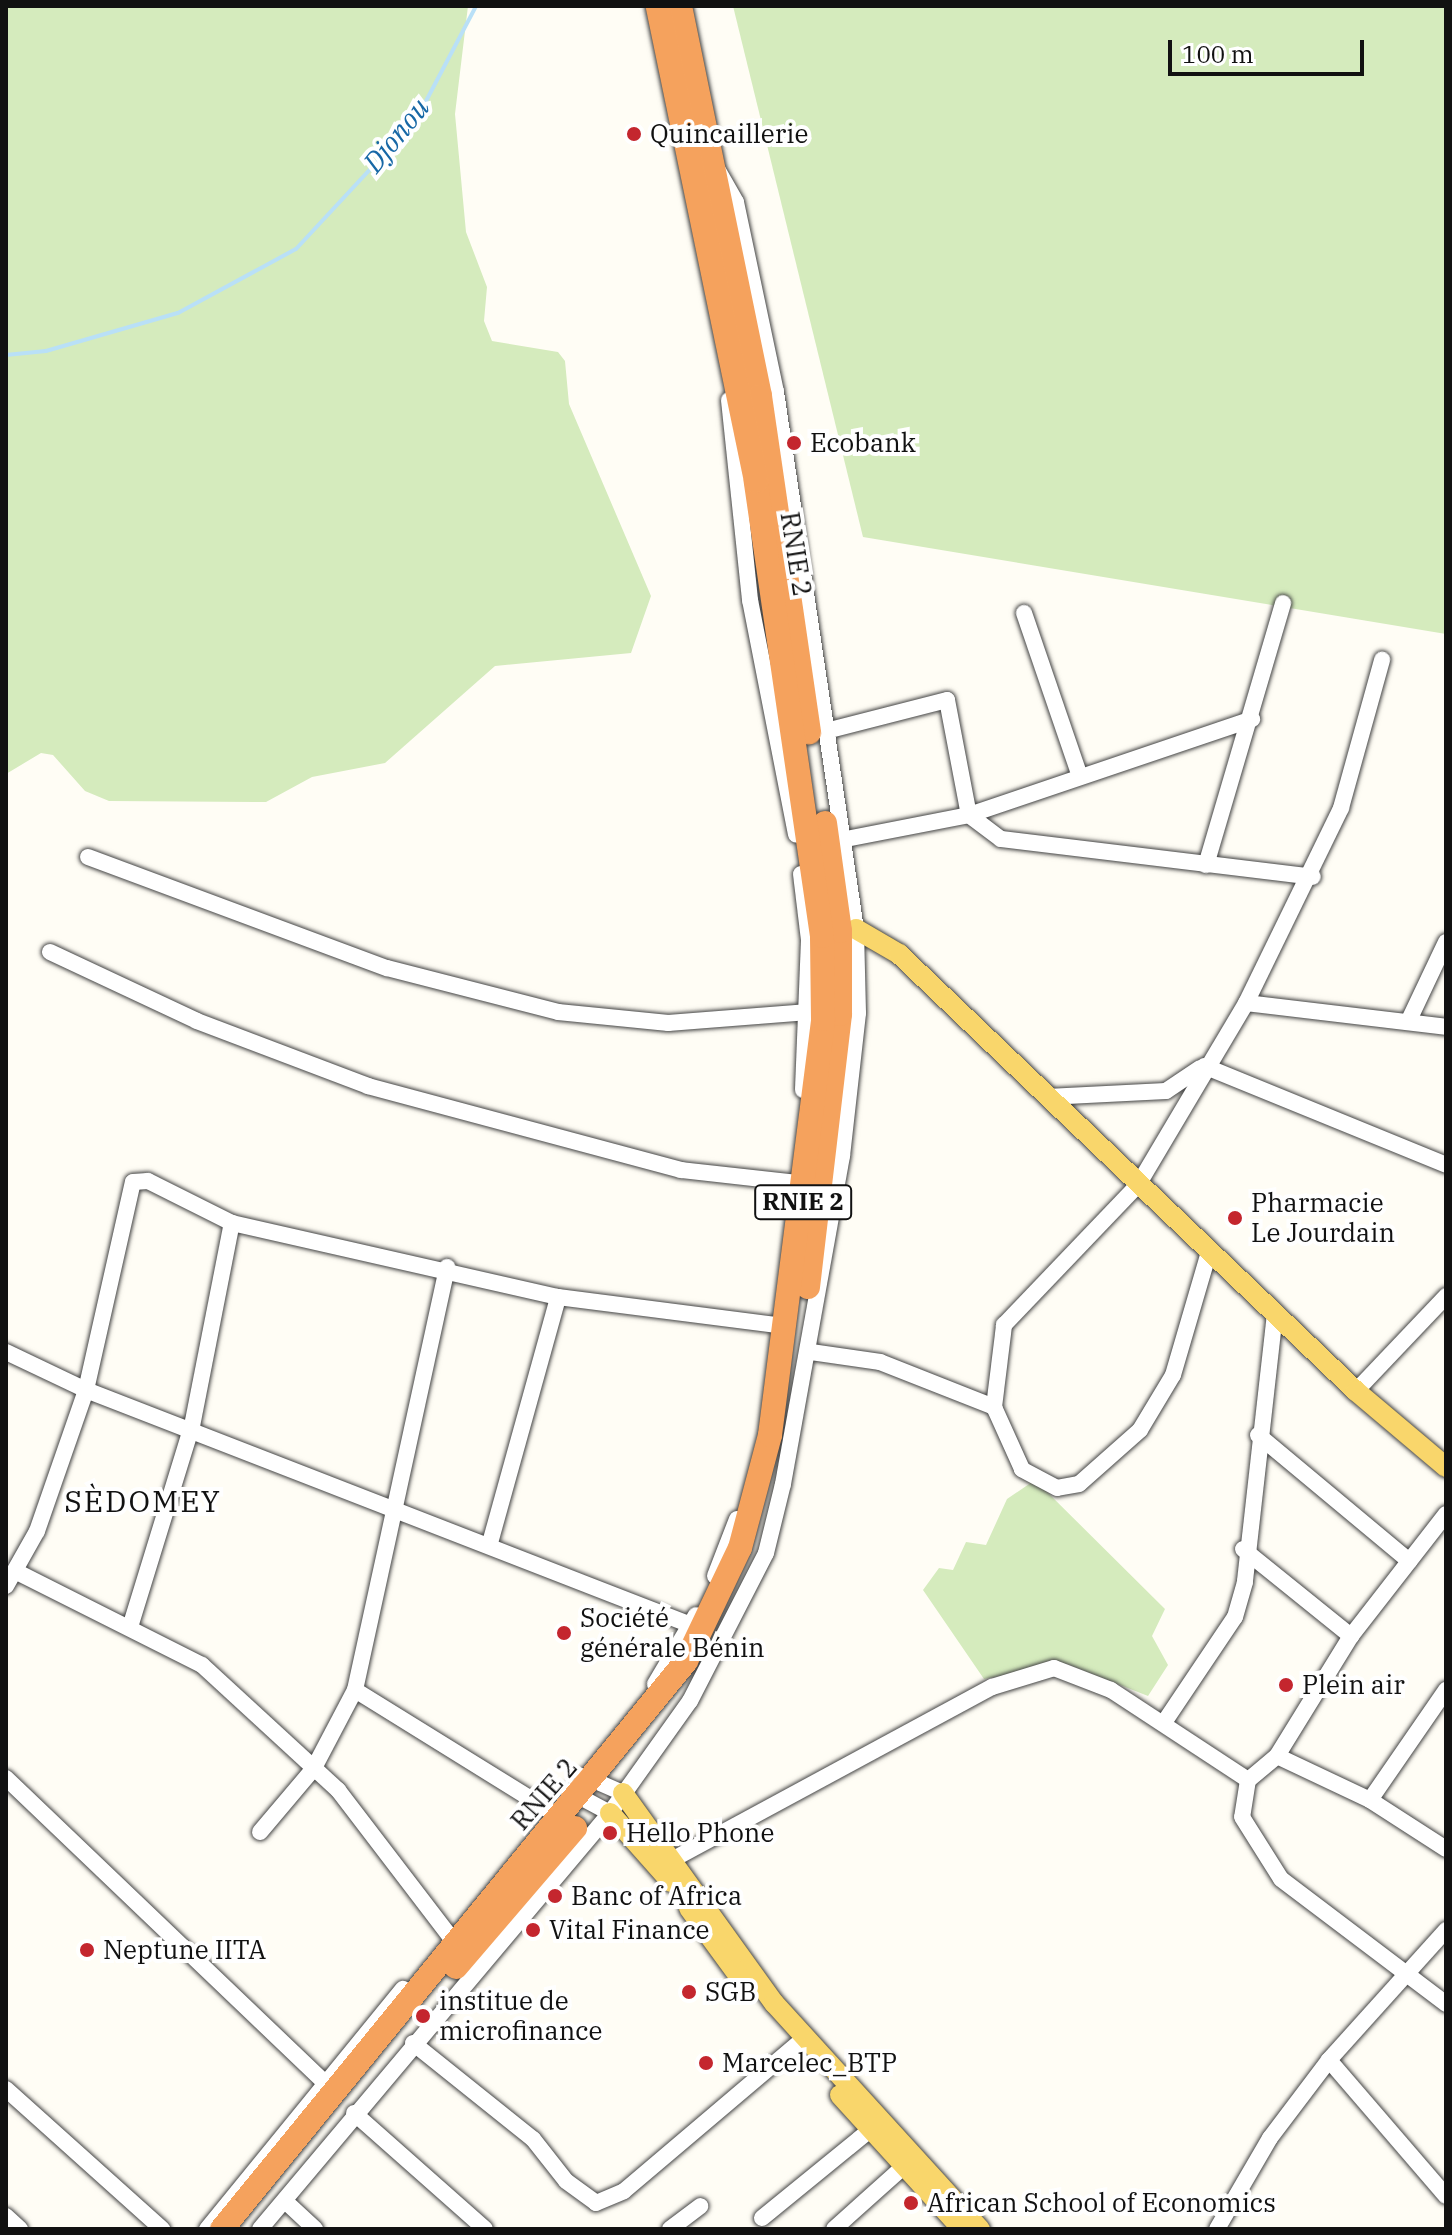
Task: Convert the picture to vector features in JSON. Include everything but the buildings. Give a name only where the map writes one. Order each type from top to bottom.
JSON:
[{"type":"highway","name":"RNIE 2","points":[[222,2229],[686,1686],[755,1543],[818,1231],[840,1014],[839,932],[760,396],[702,159],[658,6]]},
{"type":"highway","name":"RNIE 2","points":[[680,6],[702,159]]},
{"type":"highway","name":"RNIE 2","points":[[242,2229],[596,1792]]},
{"type":"main road","points":[[839,932],[899,954],[1356,1391],[1446,1467]]},
{"type":"main road","points":[[596,1792],[670,1861],[774,2003],[910,2162],[962,2229]]},
{"type":"main road","points":[[596,1792],[796,2045],[871,2129],[980,2229]]},
{"type":"street","points":[[207,2229],[324,2082],[550,1811],[596,1792],[690,1701],[760,1565],[811,1352],[858,1013],[839,932],[846,839],[826,731],[776,392],[736,202],[702,159]]},
{"type":"street","points":[[260,2229],[413,2043],[596,1792],[691,1625],[733,1532],[756,1452],[796,1183],[809,1012],[797,842],[750,600],[729,403],[691,215],[702,159]]},
{"type":"street","points":[[1206,865],[1252,719],[1283,603]]},
{"type":"street","points":[[1024,613],[1079,774]]},
{"type":"street","points":[[1209,1252],[1158,1405],[1115,1458],[1079,1484],[1057,1488],[1022,1469],[994,1407],[1004,1325],[1138,1185],[1204,1066],[1246,1003],[1313,877],[1341,808],[1382,660]]},
{"type":"street","points":[[826,731],[947,700],[969,815],[1001,839],[1313,877]]},
{"type":"street","points":[[846,839],[969,815],[1079,774],[1252,719]]},
{"type":"street","points":[[88,857],[387,968],[558,1012],[668,1023],[809,1012]]},
{"type":"street","points":[[1410,1018],[1446,942]]},
{"type":"street","points":[[50,952],[197,1021],[368,1086],[681,1170],[796,1183]]},
{"type":"street","points":[[1246,1003],[1410,1018],[1446,1027]]},
{"type":"street","points":[[1047,1097],[1166,1091],[1204,1066]]},
{"type":"street","points":[[1204,1066],[1446,1165]]},
{"type":"street","points":[[6,1586],[19,1573],[86,1390],[133,1182],[174,1192],[232,1223],[447,1267],[558,1297],[777,1325]]},
{"type":"street","points":[[131,1624],[192,1426],[232,1223]]},
{"type":"street","points":[[260,1832],[314,1768],[355,1690],[390,1506],[447,1267]]},
{"type":"street","points":[[1356,1391],[1446,1296]]},
{"type":"street","points":[[490,1543],[558,1297]]},
{"type":"street","points":[[1165,1721],[1235,1617],[1245,1581],[1243,1549],[1275,1314]]},
{"type":"street","points":[[6,1352],[86,1390],[192,1426],[691,1625]]},
{"type":"street","points":[[811,1352],[880,1362],[994,1407]]},
{"type":"street","points":[[1258,1435],[1409,1561]]},
{"type":"street","points":[[1446,1514],[1351,1636],[1277,1756],[1248,1780],[1242,1817],[1248,1836],[1281,1879],[1446,2004]]},
{"type":"street","points":[[1243,1549],[1351,1636]]},
{"type":"street","points":[[19,1573],[131,1624],[202,1665],[314,1768],[449,1935]]},
{"type":"street","points":[[670,1861],[1027,1674],[1068,1669],[1165,1721],[1248,1780]]},
{"type":"street","points":[[355,1690],[550,1811]]},
{"type":"street","points":[[1370,1800],[1446,1690]]},
{"type":"street","points":[[1277,1756],[1370,1800],[1446,1849]]},
{"type":"street","points":[[6,1778],[324,2082]]},
{"type":"street","points":[[1222,2227],[1270,2138],[1403,1969],[1446,1930]]},
{"type":"street","points":[[413,2043],[533,2139],[566,2181],[596,2203],[624,2191],[796,2045]]},
{"type":"street","points":[[1329,2060],[1446,2196]]},
{"type":"street","points":[[6,2089],[162,2229]]},
{"type":"street","points":[[354,2113],[485,2229]]},
{"type":"street","points":[[762,2218],[871,2129]]},
{"type":"street","points":[[834,2229],[910,2162]]},
{"type":"street","points":[[285,2201],[315,2229]]},
{"type":"street","points":[[670,2229],[700,2206]]},
{"type":"street","points":[[6,2216],[20,2229]]},
{"type":"green space","points":[[6,6],[468,6],[455,114],[466,232],[487,287],[484,321],[492,341],[558,352],[565,361],[569,404],[651,596],[631,653],[495,666],[385,763],[312,777],[266,802],[109,801],[85,791],[53,755],[41,753],[6,774]]},
{"type":"green space","points":[[733,6],[1446,6],[1446,634],[863,537]]},
{"type":"green space","points":[[1035,1480],[1165,1609],[1152,1636],[1168,1665],[1148,1696],[1067,1664],[984,1679],[923,1590],[939,1568],[953,1570],[966,1542],[986,1545],[1007,1499]]},
{"type":"waterway","name":"Djonou","points":[[6,355],[46,351],[178,313],[296,249],[416,120],[476,6]]},
{"type":"place","name":"Quincaillerie","points":[[634,134]]},
{"type":"place","name":"Ecobank","points":[[794,443]]},
{"type":"place","name":"Pharmacie Le Jourdain","points":[[1235,1218]]},
{"type":"place","name":"Société générale Bénin","points":[[564,1633]]},
{"type":"place","name":"Plein air","points":[[1286,1685]]},
{"type":"place","name":"Hello Phone","points":[[610,1833]]},
{"type":"place","name":"Banc of Africa","points":[[555,1896]]},
{"type":"place","name":"Vital Finance","points":[[533,1930]]},
{"type":"place","name":"Neptune IITA","points":[[87,1950]]},
{"type":"place","name":"SGB","points":[[689,1992]]},
{"type":"place","name":"institue de microfinance","points":[[423,2016]]},
{"type":"place","name":"Marcelec_BTP","points":[[706,2063]]},
{"type":"place","name":"African School of Economics","points":[[911,2203]]},
{"type":"district","name":"SÈDOMEY","points":[[143,1501]]}]
